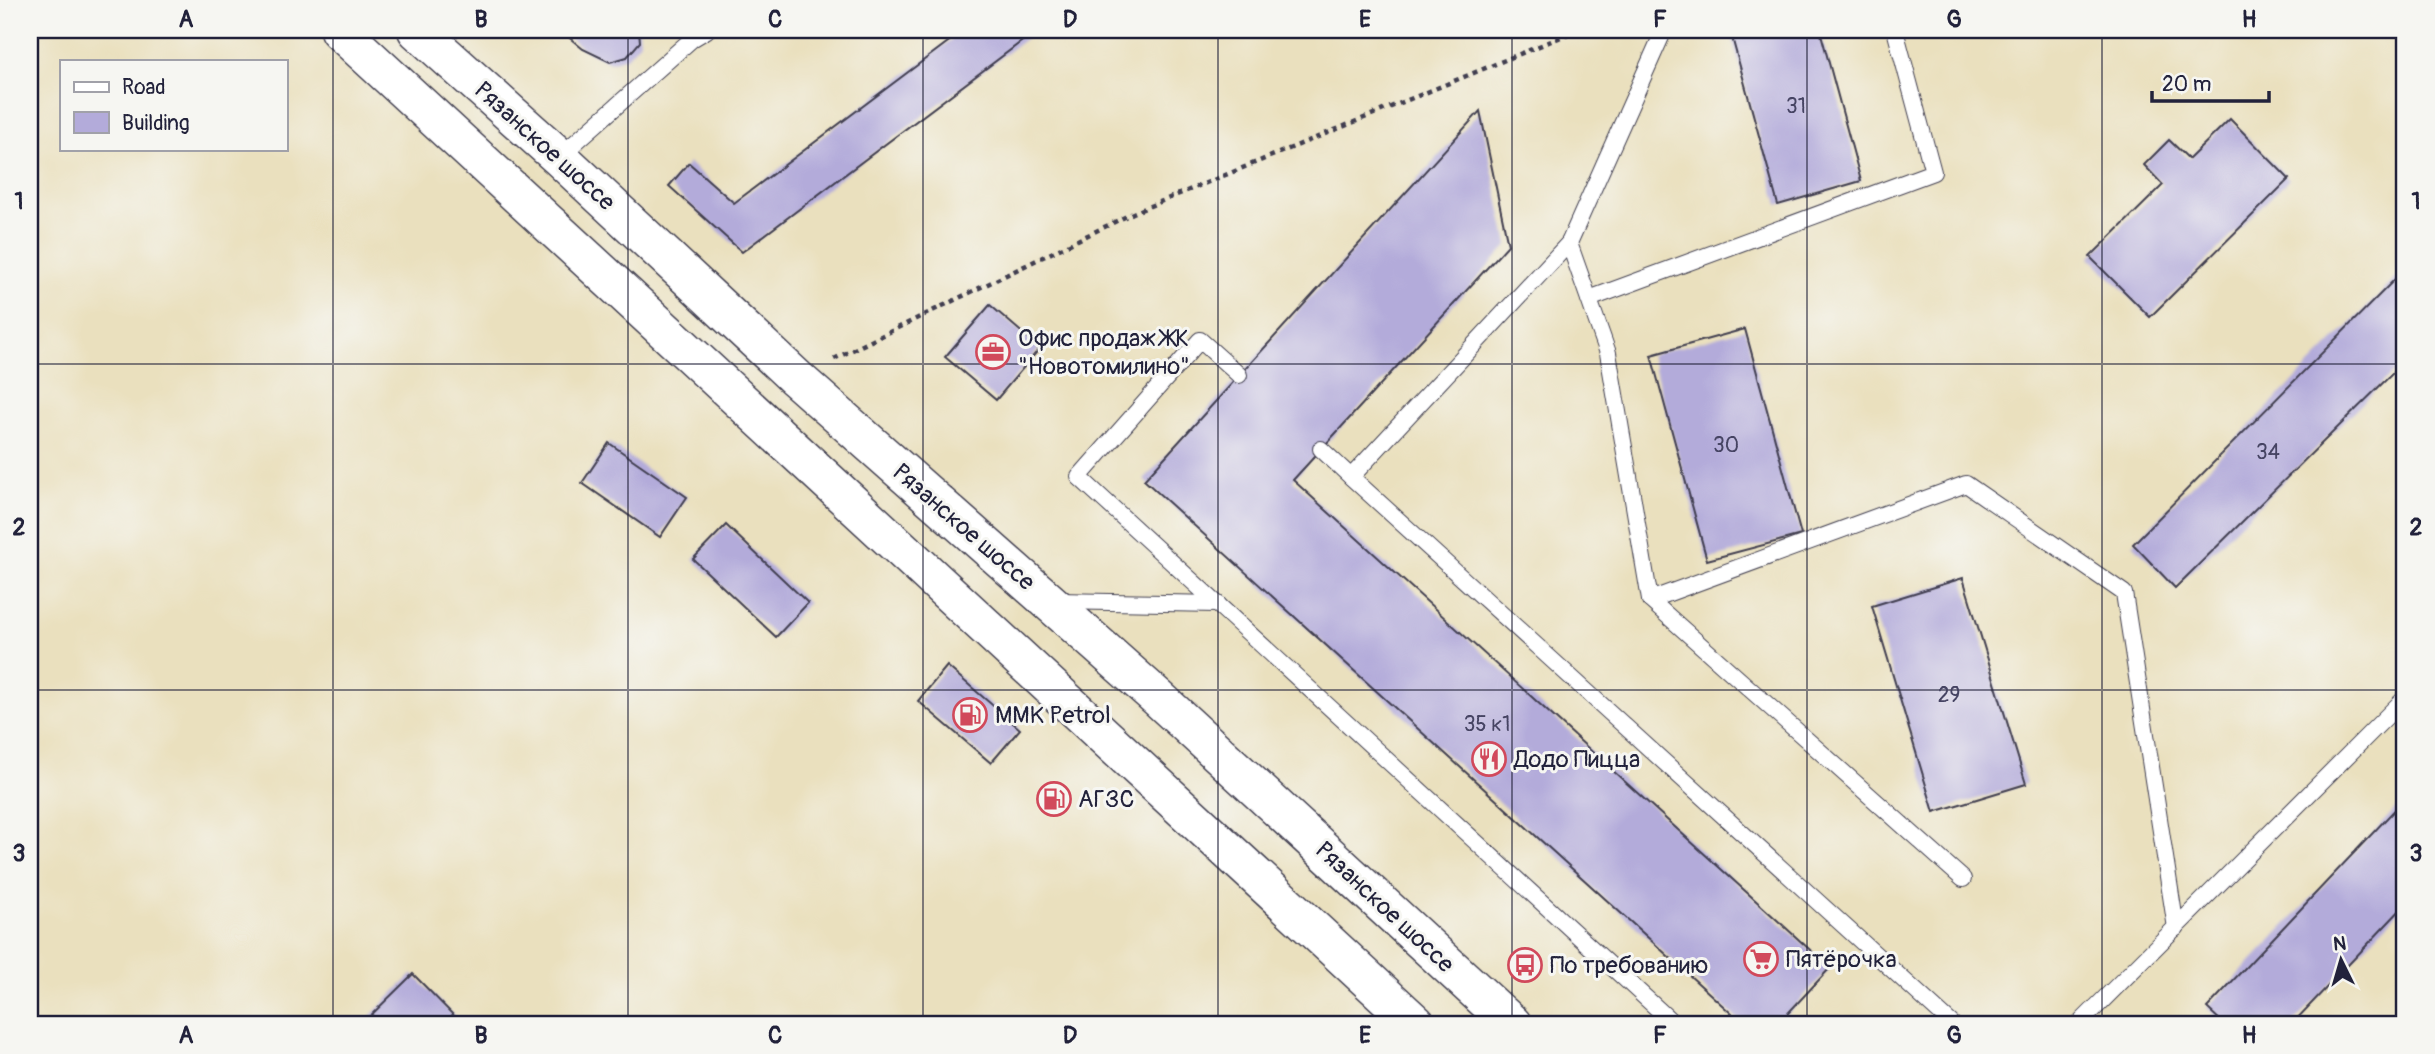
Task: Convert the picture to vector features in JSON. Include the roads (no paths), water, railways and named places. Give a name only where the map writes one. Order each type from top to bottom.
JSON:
[{"type":"main road","points":[[339,30],[1406,1020]]},
{"type":"main road","name":"Рязанское шоссе","points":[[417,30],[559,157],[796,378],[1157,698],[1512,1024]]},
{"type":"lane","points":[[559,157],[691,34],[707,30]]},
{"type":"lane","points":[[1351,477],[1569,243],[1664,30]]},
{"type":"lane","points":[[1589,299],[1933,172],[1895,30]]},
{"type":"lane","points":[[1569,243],[1608,353],[1650,600],[1964,879]]},
{"type":"lane","points":[[1239,375],[1200,340],[1079,477],[1674,1024]]},
{"type":"lane","points":[[1321,449],[1952,1024]]},
{"type":"lane","points":[[1650,600],[1966,484],[2124,593],[2176,928]]},
{"type":"lane","points":[[1048,601],[1218,604]]},
{"type":"lane","points":[[2079,1024],[2405,698]]},
{"type":"place","name":"Офис продаж ЖК \"Новотомилино\"","points":[[993,352]]},
{"type":"place","name":"MMK Petrol","points":[[970,715]]},
{"type":"place","name":"Додо Пицца","points":[[1489,759]]},
{"type":"place","name":"АГЗС","points":[[1054,799]]},
{"type":"place","name":"Пятёрочка","points":[[1761,959]]},
{"type":"place","name":"По требованию","points":[[1525,965]]}]
